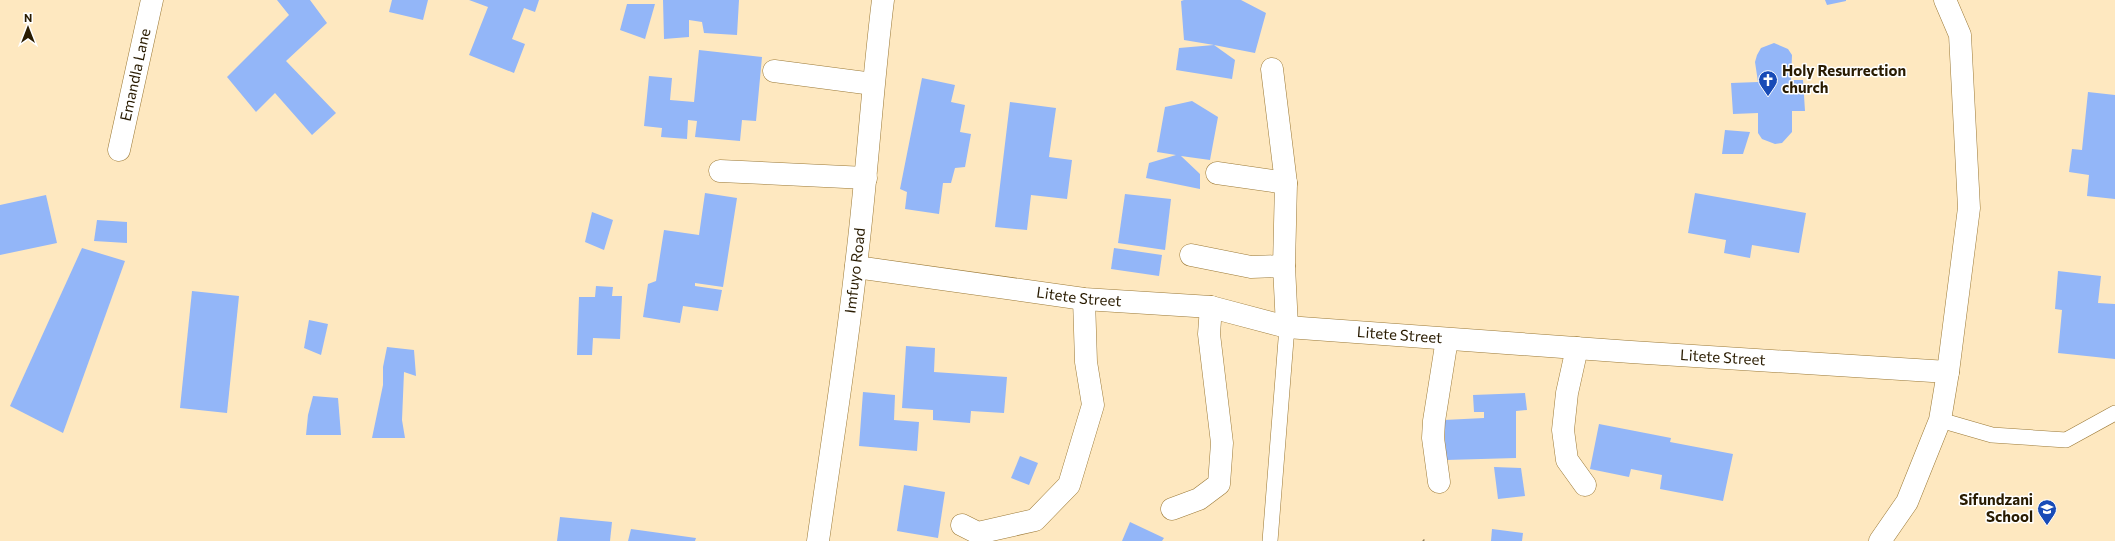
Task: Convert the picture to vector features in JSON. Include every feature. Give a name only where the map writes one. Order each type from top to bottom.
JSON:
[{"type":"street","name":"Emandla Lane","points":[[119,150],[152,0]]},
{"type":"street","name":"Imfuyo Road","points":[[818,541],[856,267],[866,178],[873,84],[883,0]]},
{"type":"street","points":[[1880,541],[1908,502],[1940,420],[1948,372],[1969,208],[1960,35],[1945,0]]},
{"type":"street","points":[[1272,69],[1286,183],[1284,266],[1287,327]]},
{"type":"street","points":[[774,71],[873,84]]},
{"type":"street","points":[[720,171],[866,178]]},
{"type":"street","points":[[1218,173],[1286,183]]},
{"type":"street","points":[[1191,255],[1251,267],[1284,266]]},
{"type":"street","name":"Litete Street","points":[[856,267],[1084,299],[1211,306],[1287,327],[1577,348],[1948,372]]},
{"type":"street","points":[[962,525],[978,533],[1035,520],[1069,485],[1093,405],[1086,362],[1084,299]]},
{"type":"street","points":[[1172,509],[1199,499],[1219,484],[1222,443],[1209,334],[1211,306]]},
{"type":"street","points":[[1439,482],[1433,438],[1434,421],[1447,339]]},
{"type":"street","points":[[1577,348],[1567,393],[1563,430],[1567,460],[1584,485]]},
{"type":"lane","points":[[1270,541],[1287,327]]},
{"type":"lane","points":[[1940,420],[1992,435],[2066,440],[2115,413]]},
{"type":"building","points":[[277,0],[310,0],[327,23],[286,61],[336,113],[312,135],[275,93],[256,112],[227,77],[289,15]]},
{"type":"building","points":[[392,0],[428,0],[423,20],[389,12]]},
{"type":"building","points":[[469,0],[539,0],[535,12],[524,8],[512,39],[525,44],[514,73],[469,55],[488,7]]},
{"type":"building","points":[[663,0],[739,0],[737,35],[704,33],[702,22],[689,20],[689,37],[664,39]]},
{"type":"building","points":[[1241,0],[1266,13],[1255,53],[1184,40],[1181,1]]},
{"type":"building","points":[[1825,0],[1846,0],[1846,1],[1827,5]]},
{"type":"building","points":[[627,4],[655,4],[645,39],[620,30]]},
{"type":"building","name":"Holy Resurrection church","points":[[1774,43],[1788,49],[1792,55],[1791,80],[1803,80],[1805,111],[1792,111],[1792,132],[1782,143],[1775,144],[1762,139],[1758,133],[1758,113],[1733,114],[1731,83],[1758,82],[1755,62],[1757,55],[1761,48]]},
{"type":"building","points":[[1214,45],[1235,60],[1232,79],[1176,70],[1179,48]]},
{"type":"building","points":[[699,50],[762,57],[756,121],[742,120],[740,141],[695,137],[697,121],[688,120],[687,139],[661,137],[662,128],[644,126],[649,76],[672,78],[670,100],[694,102]]},
{"type":"building","points":[[922,78],[955,85],[951,102],[965,105],[960,132],[971,134],[965,167],[955,168],[951,183],[943,183],[939,214],[905,209],[907,192],[900,189]]},
{"type":"building","points":[[2088,92],[2115,95],[2115,199],[2087,196],[2089,175],[2069,172],[2072,149],[2082,150]]},
{"type":"building","points":[[1192,101],[1218,117],[1210,160],[1181,156],[1200,174],[1200,189],[1146,178],[1149,163],[1176,155],[1157,152],[1165,107]]},
{"type":"building","points":[[1010,102],[1056,108],[1049,157],[1072,160],[1067,199],[1031,195],[1027,230],[995,227]]},
{"type":"building","points":[[1725,130],[1750,132],[1743,154],[1722,154]]},
{"type":"building","points":[[705,193],[737,198],[723,287],[695,283],[695,286],[722,290],[718,311],[683,306],[680,323],[643,317],[648,284],[656,281],[664,230],[699,235]]},
{"type":"building","points":[[1695,193],[1806,213],[1799,253],[1752,245],[1750,258],[1724,253],[1726,240],[1688,233]]},
{"type":"building","points":[[1125,194],[1171,199],[1165,250],[1118,243]]},
{"type":"building","points":[[46,195],[57,243],[0,255],[0,205]]},
{"type":"building","points":[[592,212],[613,220],[604,250],[585,242]]},
{"type":"building","points":[[97,220],[127,222],[127,243],[94,241]]},
{"type":"building","points":[[82,248],[125,261],[63,433],[10,406]]},
{"type":"building","points":[[1114,248],[1162,255],[1159,276],[1111,269]]},
{"type":"building","points":[[2058,271],[2101,276],[2098,303],[2115,304],[2115,359],[2058,353],[2062,310],[2055,309]]},
{"type":"building","points":[[596,286],[613,287],[612,296],[622,296],[620,339],[593,338],[592,355],[577,355],[579,297],[595,297]]},
{"type":"building","points":[[192,291],[239,296],[227,413],[180,408]]},
{"type":"building","points":[[309,320],[328,324],[321,355],[304,348]]},
{"type":"building","points":[[906,346],[935,348],[934,372],[1007,377],[1004,413],[971,411],[970,423],[933,420],[933,410],[902,408]]},
{"type":"building","points":[[387,347],[414,350],[416,376],[404,372],[402,420],[405,438],[372,438],[383,385],[383,367]]},
{"type":"building","points":[[863,392],[895,395],[894,420],[919,422],[917,451],[859,446]]},
{"type":"building","points":[[1525,393],[1527,410],[1516,411],[1516,458],[1446,460],[1444,420],[1484,418],[1484,412],[1474,412],[1473,395]]},
{"type":"building","points":[[313,396],[338,398],[341,435],[306,435],[308,415]]},
{"type":"building","points":[[1599,424],[1671,438],[1670,442],[1733,454],[1723,501],[1660,489],[1662,475],[1631,469],[1629,477],[1590,469]]},
{"type":"building","points":[[1020,456],[1038,463],[1029,485],[1011,478]]},
{"type":"building","points":[[1494,467],[1521,468],[1525,496],[1498,499]]},
{"type":"building","points":[[904,485],[945,492],[938,538],[897,531]]},
{"type":"building","points":[[560,517],[612,522],[610,541],[557,541]]},
{"type":"building","points":[[1130,522],[1164,538],[1162,541],[1122,541]]},
{"type":"building","points":[[631,529],[696,538],[695,541],[628,541]]},
{"type":"building","points":[[1492,529],[1523,533],[1522,541],[1491,541]]},
{"type":"place","name":"Holy Resurrection church","points":[[1768,97]]},
{"type":"place","name":"Sifundzani School","points":[[2047,526]]}]
